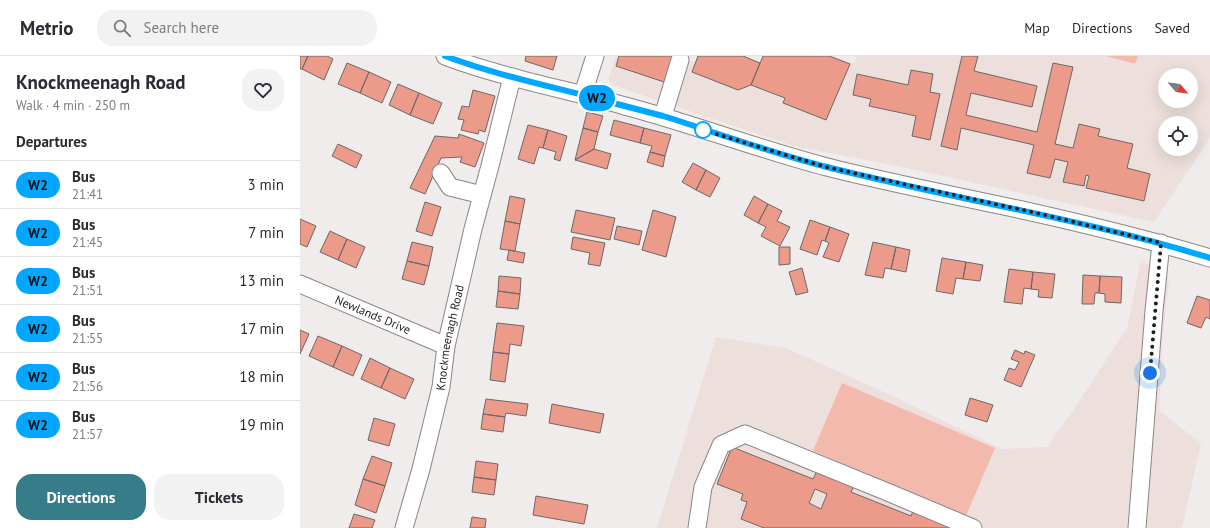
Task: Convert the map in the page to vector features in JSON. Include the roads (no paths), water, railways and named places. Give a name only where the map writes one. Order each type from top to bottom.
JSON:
[{"type":"street","points":[[444,56],[485,62],[512,77],[583,94],[663,116],[750,145],[826,167],[1041,214],[1161,243],[1210,258]]},
{"type":"street","points":[[583,94],[595,56]]},
{"type":"street","points":[[663,116],[687,59]]},
{"type":"street","name":"Knockmeenagh Road","points":[[404,528],[421,469],[439,395],[446,346],[473,229],[512,77]]},
{"type":"street","points":[[441,173],[450,187],[482,195]]},
{"type":"street","points":[[1137,528],[1161,243]]},
{"type":"street","name":"Newlands Drive","points":[[300,284],[446,346]]},
{"type":"street","points":[[696,528],[703,487],[721,445],[744,434],[973,528]]}]
